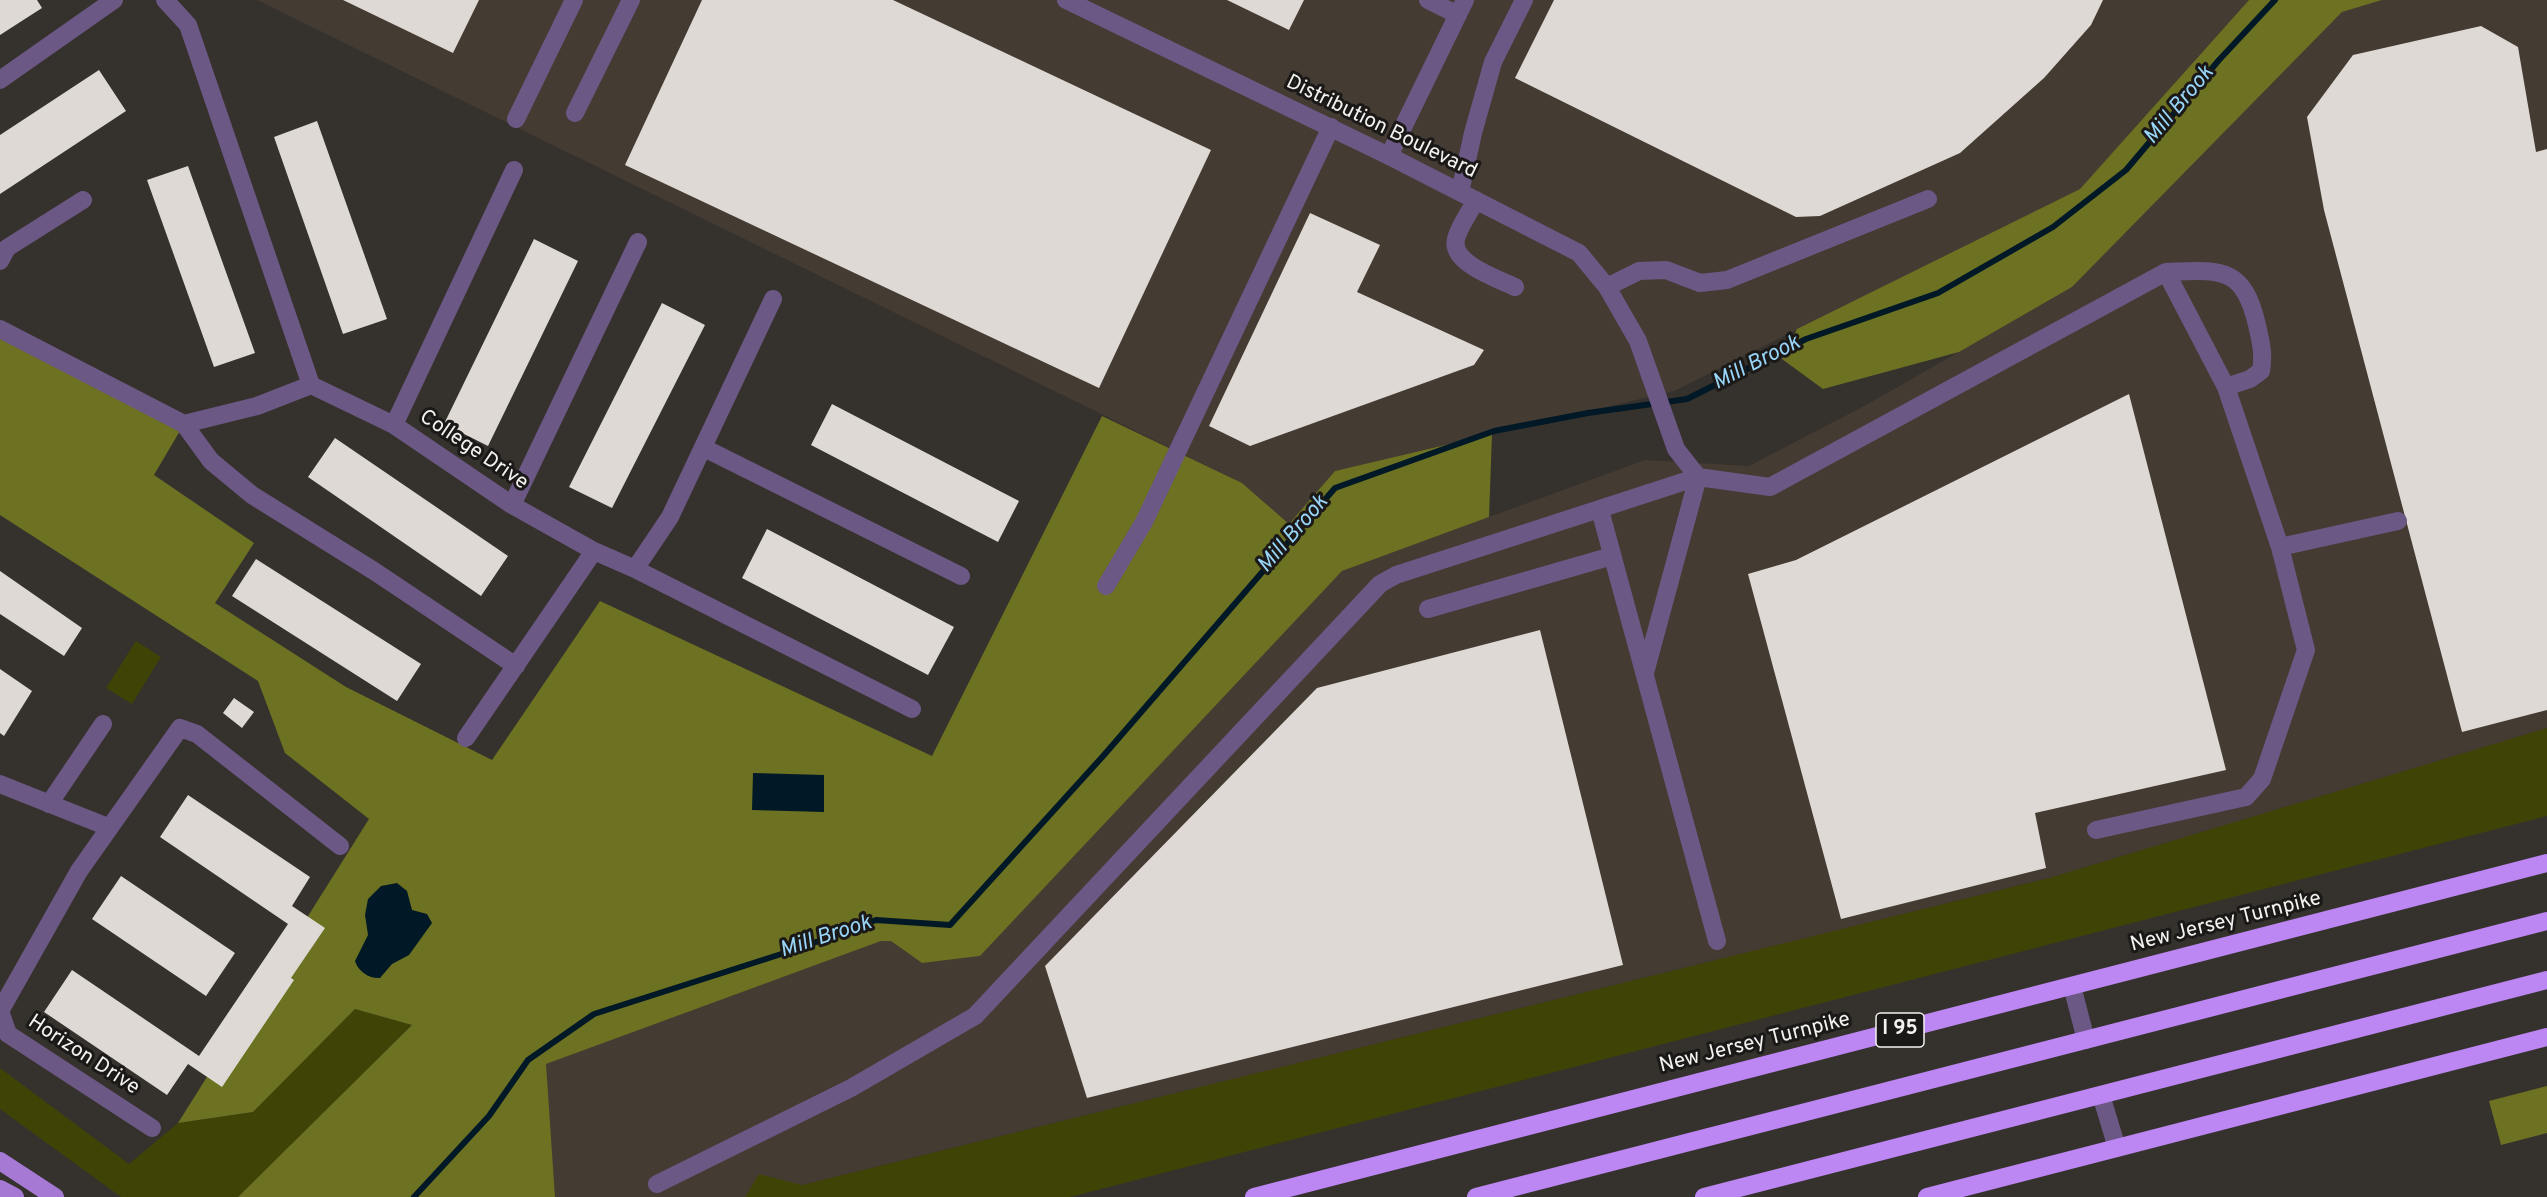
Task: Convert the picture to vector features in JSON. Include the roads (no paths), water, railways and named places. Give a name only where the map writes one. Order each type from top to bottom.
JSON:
[{"type":"highway","name":"New Jersey Turnpike","points":[[1254,1197],[2547,863]]},
{"type":"highway","points":[[1476,1197],[2547,921]]},
{"type":"highway","points":[[1704,1197],[2547,980]]},
{"type":"highway","points":[[1927,1197],[2547,1037]]},
{"type":"main road","points":[[0,1161],[55,1197]]},
{"type":"main road","points":[[0,1189],[15,1197]]},
{"type":"street","points":[[0,80],[114,0]]},
{"type":"street","points":[[165,0],[188,26],[311,385],[257,406],[184,424]]},
{"type":"street","points":[[516,119],[574,0]]},
{"type":"street","points":[[575,113],[631,0]]},
{"type":"street","name":"Distribution Boulevard","points":[[1066,0],[1389,156],[1579,253],[1607,287],[1638,341],[1676,448],[1698,477]]},
{"type":"street","points":[[1389,156],[1461,8],[1428,0]]},
{"type":"street","points":[[1515,287],[1467,264],[1458,251],[1455,240],[1468,196],[1473,133],[1493,62],[1524,0]]},
{"type":"street","points":[[1106,586],[1144,522],[1330,127]]},
{"type":"street","points":[[394,425],[514,170]]},
{"type":"street","points":[[1607,287],[1639,271],[1666,270],[1700,283],[1727,280],[1928,199]]},
{"type":"street","points":[[0,261],[7,249],[83,200]]},
{"type":"street","points":[[512,505],[638,242]]},
{"type":"street","points":[[657,1184],[851,1088],[975,1016],[1380,584],[1396,575],[1698,477],[1770,487],[2166,272],[2216,270],[2239,282],[2251,300],[2264,356],[2261,371],[2250,379],[2226,387]]},
{"type":"street","points":[[2096,830],[2246,797],[2262,779],[2306,650],[2280,548],[2226,387],[2166,272]]},
{"type":"street","points":[[635,569],[670,517],[773,299]]},
{"type":"street","points":[[0,329],[184,424],[211,460],[252,495],[374,571],[516,666]]},
{"type":"street","name":"College Drive","points":[[311,385],[394,425],[512,505],[594,551],[635,569],[912,709]]},
{"type":"street","points":[[704,448],[961,576]]},
{"type":"street","points":[[1645,675],[1698,477]]},
{"type":"street","points":[[1600,510],[1717,941]]},
{"type":"street","points":[[2280,548],[2398,521]]},
{"type":"street","points":[[466,738],[594,551]]},
{"type":"street","points":[[1428,609],[1612,556]]},
{"type":"street","points":[[49,804],[103,724]]},
{"type":"street","name":"Horizon Drive","points":[[152,1128],[8,1034],[0,1011],[79,871],[108,827],[180,728],[197,734],[340,846]]},
{"type":"street","points":[[0,784],[108,827]]},
{"type":"street","points":[[2072,986],[2086,1040]]},
{"type":"street","points":[[2101,1095],[2117,1148]]},
{"type":"water","points":[[753,773],[824,775],[824,812],[752,810]]},
{"type":"water","points":[[397,883],[407,891],[412,910],[427,914],[432,923],[409,955],[392,964],[380,978],[368,976],[361,971],[355,961],[368,935],[365,915],[368,899],[381,886]]},
{"type":"waterway","name":"Mill Brook","points":[[414,1197],[489,1116],[528,1060],[594,1014],[797,949],[876,920],[950,925],[1104,755],[1335,488],[1494,431],[1588,413],[1687,399],[1806,339],[1938,293],[2053,227],[2126,170],[2219,60],[2275,0]]}]
